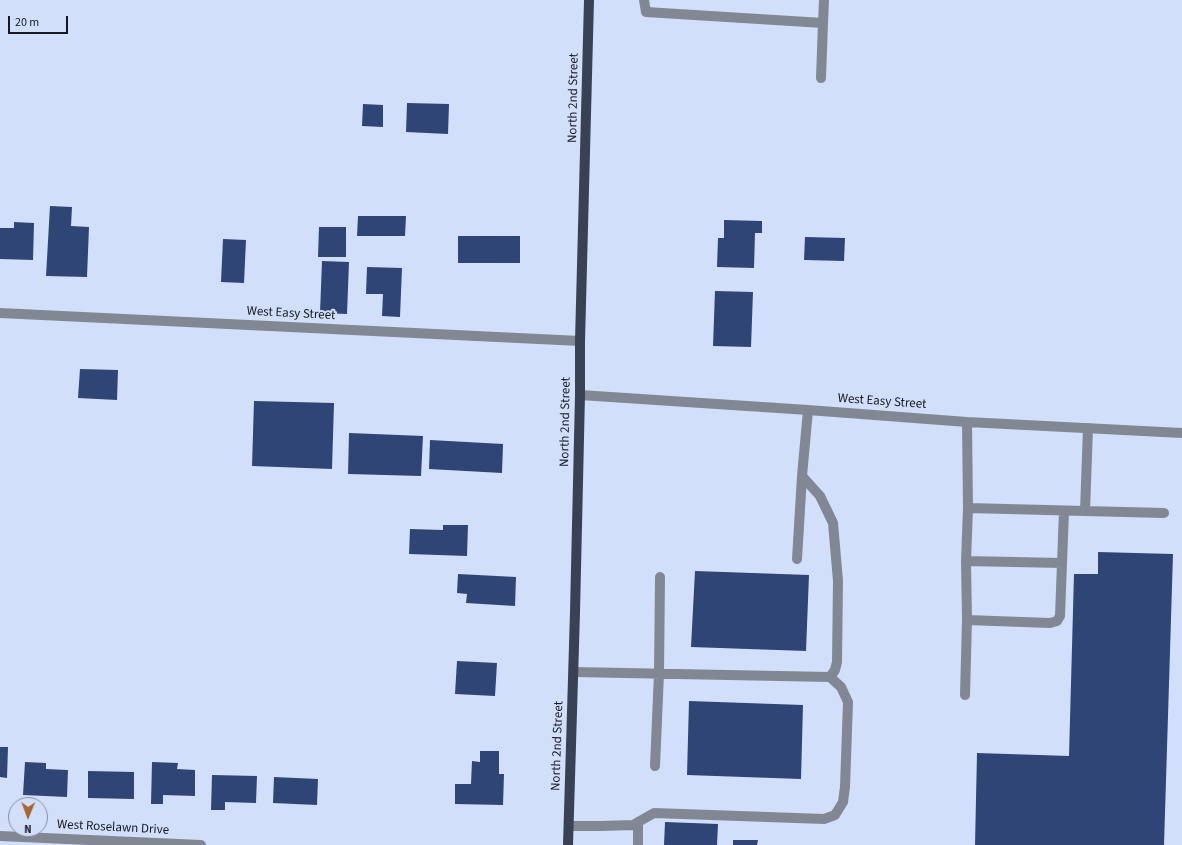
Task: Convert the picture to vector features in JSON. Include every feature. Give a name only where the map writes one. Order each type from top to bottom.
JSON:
[{"type":"main road","name":"North 2nd Street","points":[[568,845],[574,672],[580,341],[589,0]]},
{"type":"street","points":[[644,0],[646,12],[823,23]]},
{"type":"street","points":[[821,78],[824,0]]},
{"type":"street","name":"West Easy Street","points":[[0,313],[580,341]]},
{"type":"street","name":"West Easy Street","points":[[580,395],[967,422],[1182,433]]},
{"type":"street","points":[[797,558],[808,410]]},
{"type":"street","points":[[966,695],[966,561],[968,508],[967,422]]},
{"type":"street","points":[[1085,511],[1088,428]]},
{"type":"street","points":[[802,476],[820,496],[833,523],[838,581],[837,662],[835,670],[830,677]]},
{"type":"street","points":[[968,508],[1164,513]]},
{"type":"street","points":[[967,620],[1050,623],[1057,621],[1060,616],[1064,511]]},
{"type":"street","points":[[966,561],[1062,564]]},
{"type":"street","points":[[655,766],[660,577]]},
{"type":"street","points":[[568,826],[627,826],[633,825],[654,813],[824,819],[835,815],[843,802],[845,787],[848,702],[840,687],[830,677],[574,672]]},
{"type":"street","points":[[638,822],[638,845]]},
{"type":"street","name":"West Roselawn Drive","points":[[0,836],[201,845]]},
{"type":"building","points":[[407,103],[449,104],[448,134],[406,132]]},
{"type":"building","points":[[363,104],[383,105],[383,127],[362,126]]},
{"type":"building","points":[[50,206],[72,207],[71,226],[89,227],[87,277],[46,276]]},
{"type":"building","points":[[358,216],[406,216],[405,236],[357,236]]},
{"type":"building","points":[[724,220],[762,221],[762,233],[755,233],[754,268],[717,267],[718,238],[724,238]]},
{"type":"building","points":[[14,222],[34,223],[33,260],[0,259],[0,228],[14,228]]},
{"type":"building","points":[[319,227],[346,227],[346,257],[318,257]]},
{"type":"building","points":[[458,236],[520,236],[520,263],[458,263]]},
{"type":"building","points":[[805,237],[845,238],[844,261],[804,260]]},
{"type":"building","points":[[223,239],[246,240],[244,283],[221,282]]},
{"type":"building","points":[[322,261],[349,262],[347,314],[320,313]]},
{"type":"building","points":[[367,267],[402,268],[400,317],[382,316],[383,294],[366,294]]},
{"type":"building","points":[[715,291],[753,292],[751,347],[713,346]]},
{"type":"building","points":[[80,369],[118,370],[117,400],[78,398]]},
{"type":"building","points":[[254,401],[334,403],[332,469],[252,466]]},
{"type":"building","points":[[349,433],[423,436],[421,476],[348,474]]},
{"type":"building","points":[[430,440],[503,444],[502,473],[429,469]]},
{"type":"building","points":[[443,525],[468,525],[467,556],[409,554],[410,529],[443,530]]},
{"type":"building","points":[[1098,552],[1173,554],[1164,845],[975,845],[977,753],[1069,756],[1074,574],[1098,574]]},
{"type":"building","points":[[695,571],[809,575],[806,651],[691,647]]},
{"type":"building","points":[[458,574],[516,577],[515,606],[466,603],[467,594],[457,593]]},
{"type":"building","points":[[457,661],[497,663],[495,696],[455,694]]},
{"type":"building","points":[[689,701],[803,705],[801,779],[687,775]]},
{"type":"building","points":[[0,747],[8,747],[7,778],[0,777]]},
{"type":"building","points":[[480,751],[499,751],[499,774],[504,774],[503,805],[455,804],[455,784],[471,784],[472,761],[480,762]]},
{"type":"building","points":[[25,762],[46,763],[46,769],[68,770],[67,797],[23,795]]},
{"type":"building","points":[[152,762],[178,763],[177,769],[195,770],[195,796],[163,795],[163,804],[151,804]]},
{"type":"building","points":[[88,771],[134,772],[134,799],[88,798]]},
{"type":"building","points":[[212,775],[257,776],[256,803],[225,802],[225,810],[211,810]]},
{"type":"building","points":[[274,777],[318,779],[317,805],[273,803]]},
{"type":"building","points":[[665,822],[718,824],[717,845],[664,845]]},
{"type":"building","points":[[733,840],[758,840],[757,845],[733,845]]}]
